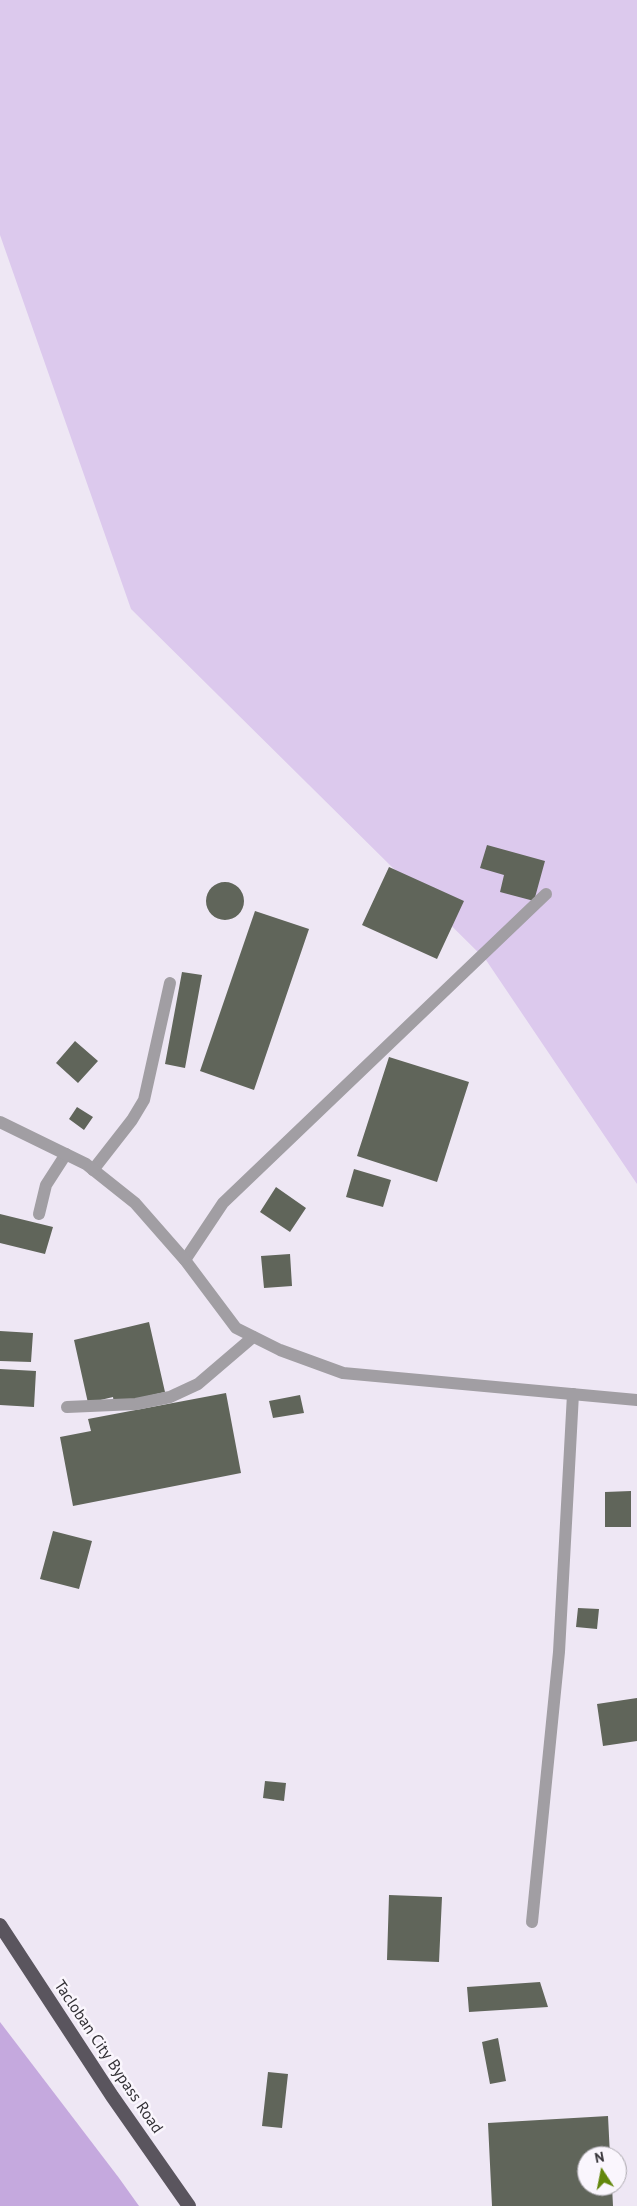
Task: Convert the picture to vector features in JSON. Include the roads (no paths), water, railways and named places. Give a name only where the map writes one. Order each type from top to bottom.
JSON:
[{"type":"highway","name":"Tacloban City Bypass Road","points":[[0,1925],[112,2096],[189,2206]]},
{"type":"street","points":[[185,1260],[223,1203],[546,894]]},
{"type":"street","points":[[93,1170],[132,1120],[144,1100],[170,983]]},
{"type":"street","points":[[0,1122],[86,1164],[135,1203],[185,1260],[236,1328],[280,1350],[343,1372],[637,1400]]},
{"type":"street","points":[[38,1214],[46,1185],[66,1154]]},
{"type":"street","points":[[67,1407],[136,1404],[170,1397],[198,1384],[253,1337]]},
{"type":"street","points":[[532,1922],[559,1652],[573,1394]]}]
